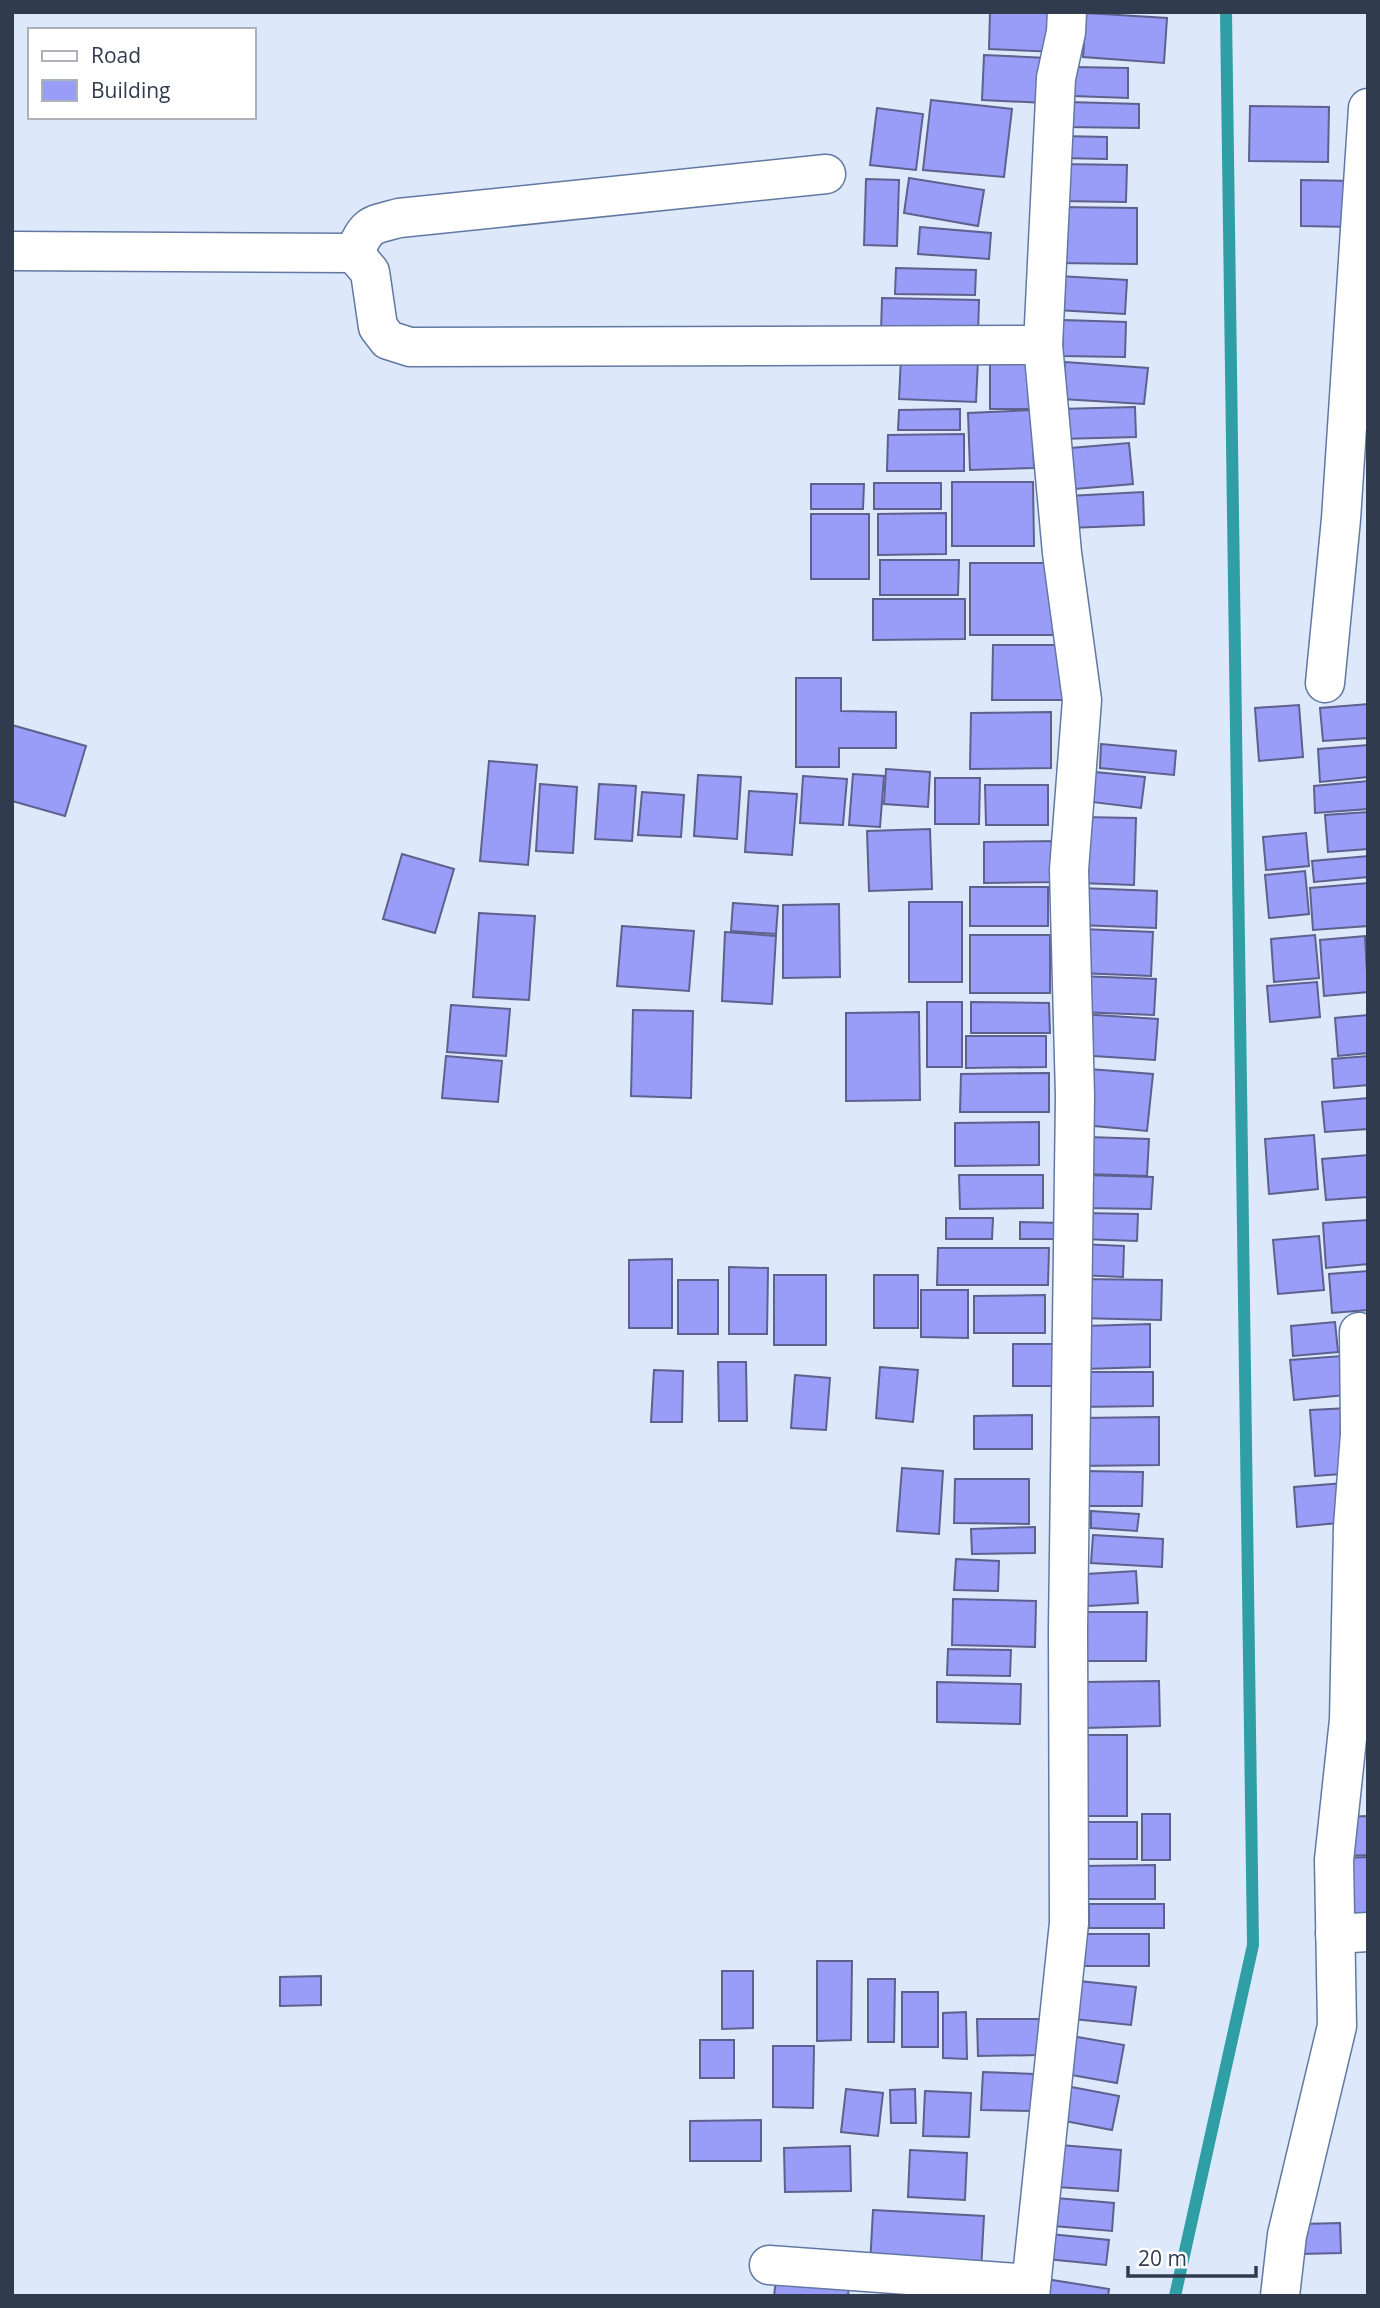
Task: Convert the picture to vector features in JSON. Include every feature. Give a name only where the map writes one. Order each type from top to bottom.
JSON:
[{"type":"street","points":[[769,2265],[1030,2290],[1069,1923],[1068,1630],[1075,1096],[1069,870],[1082,700],[1062,553],[1043,345],[1056,78],[1066,32],[1067,12]]},
{"type":"street","points":[[1325,683],[1341,519],[1368,108]]},
{"type":"street","points":[[354,253],[365,231],[376,224],[399,218],[825,174]]},
{"type":"street","points":[[12,251],[354,253],[370,272],[378,327],[388,340],[410,347],[1043,345]]},
{"type":"street","points":[[1280,2296],[1287,2235],[1336,2025],[1346,1937],[1334,1860],[1358,1719],[1350,1618],[1362,1479],[1359,1332]]},
{"type":"building","points":[[990,12],[1062,12],[1059,52],[989,49]]},
{"type":"building","points":[[1086,13],[1167,18],[1164,63],[1083,57]]},
{"type":"building","points":[[984,55],[1047,58],[1045,103],[982,100]]},
{"type":"building","points":[[1074,67],[1128,68],[1128,98],[1073,96]]},
{"type":"building","points":[[931,100],[1012,109],[1004,177],[923,170]]},
{"type":"building","points":[[1068,102],[1139,104],[1139,128],[1067,127]]},
{"type":"building","points":[[1250,106],[1329,107],[1328,162],[1249,161]]},
{"type":"building","points":[[877,108],[923,114],[916,170],[870,165]]},
{"type":"building","points":[[1061,136],[1107,137],[1107,159],[1060,158]]},
{"type":"building","points":[[1059,164],[1127,165],[1126,202],[1059,201]]},
{"type":"building","points":[[909,178],[984,190],[978,226],[904,213]]},
{"type":"building","points":[[866,179],[899,180],[897,246],[864,245]]},
{"type":"building","points":[[1301,180],[1354,181],[1353,227],[1301,226]]},
{"type":"building","points":[[1057,207],[1137,208],[1137,264],[1056,263]]},
{"type":"building","points":[[920,227],[991,233],[989,259],[918,254]]},
{"type":"building","points":[[896,268],[976,270],[975,295],[895,294]]},
{"type":"building","points":[[1059,276],[1127,280],[1125,314],[1057,310]]},
{"type":"building","points":[[882,298],[979,300],[978,334],[881,332]]},
{"type":"building","points":[[1063,320],[1126,322],[1125,357],[1062,356]]},
{"type":"building","points":[[990,353],[1040,353],[1040,409],[990,409]]},
{"type":"building","points":[[901,357],[978,360],[976,402],[899,399]]},
{"type":"building","points":[[1065,362],[1148,368],[1144,404],[1062,399]]},
{"type":"building","points":[[1135,407],[1136,437],[1060,439],[1059,409]]},
{"type":"building","points":[[960,409],[960,430],[898,430],[899,410]]},
{"type":"building","points":[[1032,410],[1034,468],[970,470],[968,413]]},
{"type":"building","points":[[964,434],[964,471],[887,471],[888,435]]},
{"type":"building","points":[[1129,443],[1133,484],[1063,490],[1059,449]]},
{"type":"building","points":[[952,482],[1033,482],[1034,546],[952,546]]},
{"type":"building","points":[[874,483],[941,483],[941,509],[874,509]]},
{"type":"building","points":[[811,484],[864,484],[863,509],[811,509]]},
{"type":"building","points":[[1143,492],[1144,525],[1069,528],[1068,496]]},
{"type":"building","points":[[946,513],[946,554],[878,555],[878,514]]},
{"type":"building","points":[[811,514],[869,514],[869,579],[811,579]]},
{"type":"building","points":[[880,560],[959,560],[958,595],[880,595]]},
{"type":"building","points":[[970,563],[1060,563],[1059,635],[970,635]]},
{"type":"building","points":[[873,599],[965,599],[965,639],[873,640]]},
{"type":"building","points":[[993,645],[1065,645],[1065,700],[992,700]]},
{"type":"building","points":[[796,678],[841,678],[841,711],[896,712],[896,748],[839,748],[839,767],[796,767]]},
{"type":"building","points":[[1368,704],[1368,738],[1323,741],[1320,708]]},
{"type":"building","points":[[1299,705],[1303,757],[1259,761],[1255,708]]},
{"type":"building","points":[[1051,712],[1051,768],[970,769],[971,713]]},
{"type":"building","points":[[12,725],[86,746],[65,816],[12,801]]},
{"type":"building","points":[[1101,744],[1176,751],[1174,775],[1100,768]]},
{"type":"building","points":[[1368,745],[1368,777],[1320,782],[1318,749]]},
{"type":"building","points":[[489,761],[537,765],[528,865],[480,861]]},
{"type":"building","points":[[886,769],[930,772],[928,807],[884,804]]},
{"type":"building","points":[[1095,772],[1145,777],[1141,808],[1092,802]]},
{"type":"building","points":[[853,774],[884,776],[880,827],[849,825]]},
{"type":"building","points":[[698,775],[741,777],[737,839],[694,836]]},
{"type":"building","points":[[803,776],[847,779],[843,825],[800,823]]},
{"type":"building","points":[[935,778],[980,778],[979,824],[935,824]]},
{"type":"building","points":[[1368,781],[1368,809],[1315,813],[1314,786]]},
{"type":"building","points":[[540,784],[577,787],[573,853],[536,851]]},
{"type":"building","points":[[599,784],[636,786],[632,841],[595,839]]},
{"type":"building","points":[[985,785],[1048,785],[1048,825],[986,825]]},
{"type":"building","points":[[749,791],[797,794],[792,855],[745,852]]},
{"type":"building","points":[[642,792],[684,795],[681,837],[638,835]]},
{"type":"building","points":[[1368,812],[1368,849],[1328,852],[1325,815]]},
{"type":"building","points":[[1081,817],[1136,818],[1134,885],[1079,883]]},
{"type":"building","points":[[930,829],[932,889],[869,891],[867,831]]},
{"type":"building","points":[[1306,833],[1309,866],[1266,870],[1263,837]]},
{"type":"building","points":[[1060,841],[1060,882],[984,883],[984,842]]},
{"type":"building","points":[[402,854],[454,869],[435,933],[383,919]]},
{"type":"building","points":[[1368,856],[1368,877],[1314,882],[1312,861]]},
{"type":"building","points":[[1305,871],[1309,914],[1269,918],[1265,875]]},
{"type":"building","points":[[1368,883],[1368,926],[1313,930],[1310,888]]},
{"type":"building","points":[[970,887],[1048,887],[1048,926],[970,926]]},
{"type":"building","points":[[1080,888],[1157,891],[1156,928],[1078,925]]},
{"type":"building","points":[[909,902],[962,902],[962,982],[909,982]]},
{"type":"building","points":[[733,903],[778,906],[776,934],[731,931]]},
{"type":"building","points":[[839,904],[840,977],[783,978],[783,905]]},
{"type":"building","points":[[479,913],[535,916],[529,1000],[473,997]]},
{"type":"building","points":[[622,926],[694,931],[689,991],[617,986]]},
{"type":"building","points":[[1081,929],[1153,932],[1151,976],[1079,973]]},
{"type":"building","points":[[725,932],[776,936],[772,1004],[722,1001]]},
{"type":"building","points":[[970,935],[1050,935],[1050,993],[970,993]]},
{"type":"building","points":[[1315,935],[1319,978],[1274,982],[1271,939]]},
{"type":"building","points":[[1365,936],[1368,992],[1324,996],[1320,940]]},
{"type":"building","points":[[1079,976],[1156,979],[1154,1015],[1078,1012]]},
{"type":"building","points":[[1317,982],[1320,1017],[1270,1022],[1267,986]]},
{"type":"building","points":[[927,1002],[962,1002],[962,1067],[927,1067]]},
{"type":"building","points":[[971,1002],[1049,1003],[1050,1033],[971,1033]]},
{"type":"building","points":[[451,1005],[510,1009],[506,1056],[447,1052]]},
{"type":"building","points":[[633,1010],[693,1011],[691,1098],[631,1096]]},
{"type":"building","points":[[919,1012],[920,1100],[846,1101],[846,1013]]},
{"type":"building","points":[[1081,1014],[1158,1019],[1155,1060],[1078,1055]]},
{"type":"building","points":[[1368,1015],[1368,1053],[1338,1056],[1335,1018]]},
{"type":"building","points":[[966,1036],[1046,1036],[1046,1067],[966,1068]]},
{"type":"building","points":[[446,1056],[502,1061],[498,1102],[442,1098]]},
{"type":"building","points":[[1368,1056],[1368,1085],[1334,1088],[1332,1059]]},
{"type":"building","points":[[1089,1069],[1153,1074],[1147,1131],[1084,1125]]},
{"type":"building","points":[[1049,1073],[1049,1112],[960,1112],[961,1074]]},
{"type":"building","points":[[1368,1098],[1368,1129],[1325,1132],[1322,1102]]},
{"type":"building","points":[[1039,1122],[1039,1165],[955,1166],[955,1123]]},
{"type":"building","points":[[1314,1135],[1318,1189],[1269,1194],[1265,1139]]},
{"type":"building","points":[[1088,1137],[1149,1139],[1147,1176],[1086,1174]]},
{"type":"building","points":[[1368,1155],[1368,1197],[1326,1200],[1322,1159]]},
{"type":"building","points":[[959,1175],[1043,1175],[1043,1208],[960,1209]]},
{"type":"building","points":[[1083,1175],[1153,1177],[1151,1209],[1082,1208]]},
{"type":"building","points":[[1082,1213],[1138,1214],[1137,1241],[1081,1239]]},
{"type":"building","points":[[946,1218],[993,1218],[992,1239],[946,1239]]},
{"type":"building","points":[[1368,1220],[1368,1264],[1326,1268],[1323,1223]]},
{"type":"building","points":[[1020,1222],[1063,1223],[1063,1239],[1020,1239]]},
{"type":"building","points":[[1319,1236],[1324,1290],[1278,1294],[1273,1240]]},
{"type":"building","points":[[1079,1244],[1124,1246],[1123,1277],[1078,1275]]},
{"type":"building","points":[[938,1248],[1049,1248],[1048,1285],[937,1285]]},
{"type":"building","points":[[672,1259],[672,1328],[629,1328],[629,1260]]},
{"type":"building","points":[[729,1267],[768,1268],[767,1334],[729,1334]]},
{"type":"building","points":[[1368,1271],[1368,1310],[1332,1313],[1329,1274]]},
{"type":"building","points":[[774,1275],[826,1275],[826,1345],[774,1345]]},
{"type":"building","points":[[874,1275],[918,1275],[918,1328],[874,1328]]},
{"type":"building","points":[[1078,1279],[1162,1280],[1161,1320],[1077,1318]]},
{"type":"building","points":[[678,1280],[718,1280],[718,1334],[678,1334]]},
{"type":"building","points":[[921,1290],[968,1290],[968,1338],[921,1337]]},
{"type":"building","points":[[1045,1295],[1045,1333],[974,1333],[974,1296]]},
{"type":"building","points":[[1335,1322],[1338,1352],[1293,1356],[1291,1326]]},
{"type":"building","points":[[1150,1324],[1150,1367],[1084,1369],[1084,1326]]},
{"type":"building","points":[[1013,1344],[1063,1344],[1063,1386],[1013,1386]]},
{"type":"building","points":[[1342,1356],[1345,1395],[1294,1400],[1290,1360]]},
{"type":"building","points":[[718,1362],[746,1362],[747,1421],[719,1421]]},
{"type":"building","points":[[880,1367],[918,1370],[913,1422],[876,1418]]},
{"type":"building","points":[[654,1370],[683,1371],[682,1422],[651,1422]]},
{"type":"building","points":[[1079,1372],[1153,1372],[1153,1406],[1078,1407]]},
{"type":"building","points":[[795,1375],[830,1378],[826,1430],[791,1428]]},
{"type":"building","points":[[1349,1408],[1354,1473],[1315,1476],[1310,1410]]},
{"type":"building","points":[[1032,1415],[1032,1449],[974,1449],[974,1416]]},
{"type":"building","points":[[1159,1417],[1159,1465],[1078,1466],[1079,1418]]},
{"type":"building","points":[[902,1468],[943,1471],[939,1534],[897,1531]]},
{"type":"building","points":[[1084,1471],[1143,1472],[1142,1506],[1084,1506]]},
{"type":"building","points":[[955,1479],[1029,1479],[1029,1524],[954,1523]]},
{"type":"building","points":[[1344,1483],[1348,1522],[1297,1527],[1294,1487]]},
{"type":"building","points":[[1091,1511],[1139,1514],[1137,1531],[1091,1528]]},
{"type":"building","points":[[1035,1527],[1035,1553],[972,1554],[971,1529]]},
{"type":"building","points":[[1093,1535],[1163,1539],[1162,1567],[1091,1563]]},
{"type":"building","points":[[956,1559],[999,1561],[998,1591],[954,1590]]},
{"type":"building","points":[[1136,1571],[1138,1603],[1088,1606],[1086,1574]]},
{"type":"building","points":[[953,1599],[1036,1601],[1035,1647],[952,1645]]},
{"type":"building","points":[[1081,1612],[1147,1612],[1146,1661],[1081,1661]]},
{"type":"building","points":[[948,1649],[1011,1650],[1010,1676],[947,1675]]},
{"type":"building","points":[[1159,1681],[1160,1726],[1085,1728],[1085,1682]]},
{"type":"building","points":[[937,1682],[1021,1684],[1020,1724],[937,1722]]},
{"type":"building","points":[[1081,1735],[1127,1735],[1127,1816],[1081,1816]]},
{"type":"building","points":[[1142,1814],[1170,1814],[1170,1860],[1142,1860]]},
{"type":"building","points":[[1368,1816],[1368,1855],[1346,1856],[1343,1817]]},
{"type":"building","points":[[1084,1822],[1137,1822],[1137,1859],[1084,1859]]},
{"type":"building","points":[[1368,1857],[1368,1920],[1343,1921],[1342,1858]]},
{"type":"building","points":[[1155,1865],[1155,1899],[1083,1899],[1083,1866]]},
{"type":"building","points":[[1089,1904],[1164,1904],[1164,1928],[1089,1928]]},
{"type":"building","points":[[1083,1934],[1149,1934],[1149,1966],[1083,1966]]},
{"type":"building","points":[[817,1961],[852,1961],[851,2040],[817,2041]]},
{"type":"building","points":[[722,1971],[753,1971],[753,2028],[722,2029]]},
{"type":"building","points":[[321,1976],[321,2005],[280,2006],[280,1977]]},
{"type":"building","points":[[868,1979],[895,1979],[894,2042],[868,2042]]},
{"type":"building","points":[[1079,1981],[1136,1987],[1131,2025],[1074,2019]]},
{"type":"building","points":[[902,1992],[938,1992],[938,2047],[902,2047]]},
{"type":"building","points":[[966,2012],[967,2059],[943,2058],[943,2013]]},
{"type":"building","points":[[977,2019],[1039,2019],[1039,2055],[978,2056]]},
{"type":"building","points":[[1066,2035],[1124,2045],[1117,2083],[1060,2073]]},
{"type":"building","points":[[700,2040],[734,2040],[734,2078],[700,2078]]},
{"type":"building","points":[[773,2046],[814,2046],[813,2108],[773,2107]]},
{"type":"building","points":[[983,2072],[1035,2074],[1034,2111],[981,2110]]},
{"type":"building","points":[[1056,2084],[1119,2096],[1112,2130],[1049,2118]]},
{"type":"building","points":[[846,2089],[883,2093],[878,2136],[841,2132]]},
{"type":"building","points":[[915,2089],[916,2123],[891,2123],[890,2090]]},
{"type":"building","points":[[925,2091],[971,2093],[969,2137],[923,2136]]},
{"type":"building","points":[[761,2120],[761,2161],[690,2161],[690,2121]]},
{"type":"building","points":[[1060,2145],[1121,2150],[1118,2191],[1057,2187]]},
{"type":"building","points":[[850,2146],[851,2191],[785,2192],[784,2148]]},
{"type":"building","points":[[910,2150],[967,2153],[965,2200],[908,2197]]},
{"type":"building","points":[[1056,2198],[1114,2203],[1112,2231],[1054,2226]]},
{"type":"building","points":[[873,2210],[984,2216],[981,2271],[870,2266]]},
{"type":"building","points":[[1340,2223],[1341,2253],[1301,2254],[1301,2224]]},
{"type":"building","points":[[1050,2234],[1109,2240],[1106,2265],[1047,2259]]},
{"type":"building","points":[[1046,2279],[1109,2289],[1108,2296],[1043,2296]]},
{"type":"building","points":[[776,2280],[849,2286],[848,2296],[774,2296]]},
{"type":"waterway","points":[[1175,2296],[1253,1945],[1226,12]]}]
